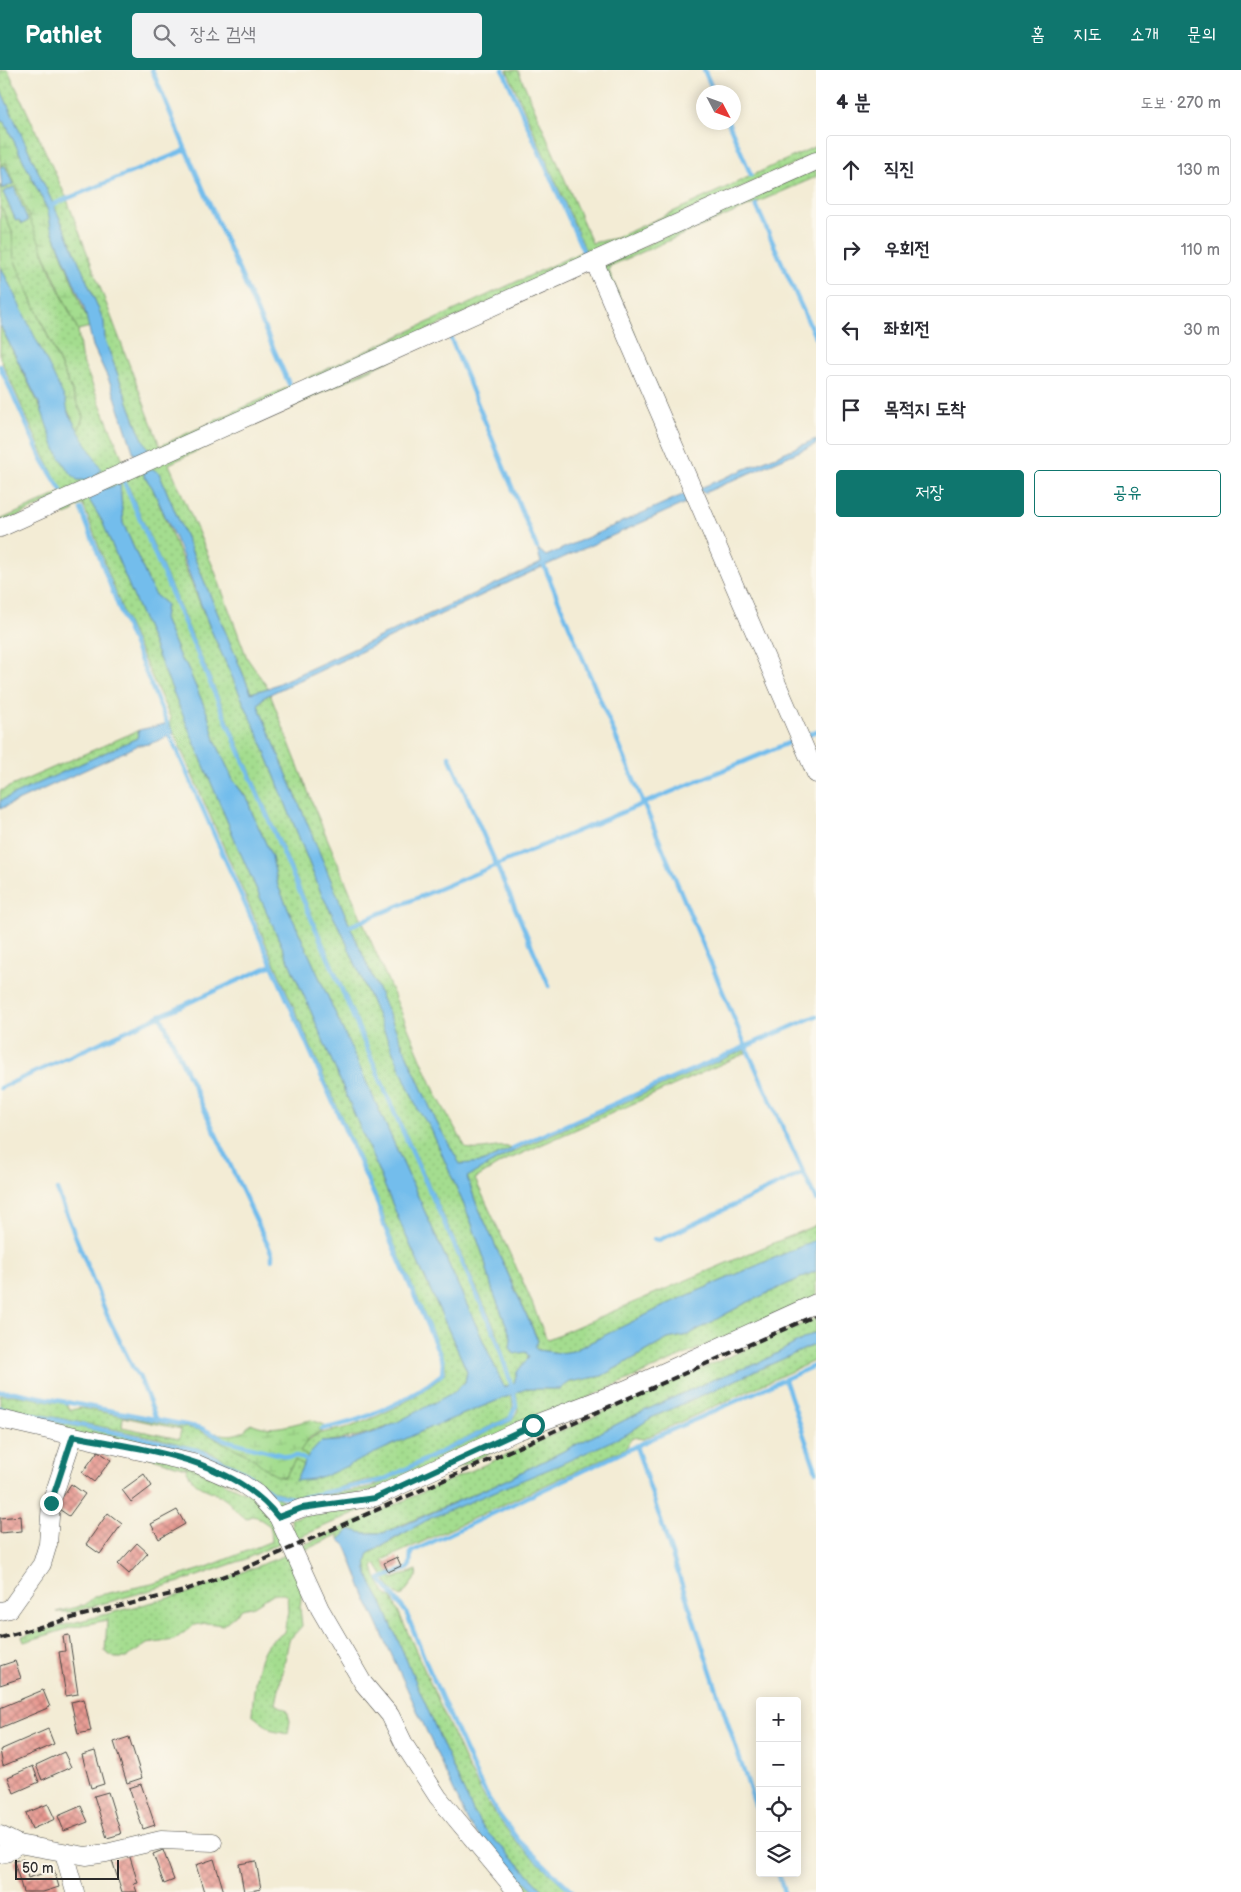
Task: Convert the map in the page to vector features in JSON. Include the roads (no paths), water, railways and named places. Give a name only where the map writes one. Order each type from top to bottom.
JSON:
[{"type":"street","points":[[0,528],[816,161]]},
{"type":"street","points":[[594,261],[816,774]]},
{"type":"street","points":[[278,1517],[302,1508],[375,1498],[517,1431],[627,1389],[816,1303]]},
{"type":"street","points":[[0,1419],[150,1452],[220,1472],[258,1494],[278,1517],[320,1609],[363,1683],[390,1714],[405,1746],[438,1798],[517,1892]]},
{"type":"street","points":[[0,1611],[10,1609],[42,1564],[48,1544],[51,1503],[73,1436]]},
{"type":"street","points":[[0,1835],[18,1844],[64,1854],[86,1856],[106,1854],[162,1840],[213,1842]]},
{"type":"street","points":[[0,1854],[6,1854],[18,1844]]},
{"type":"street","points":[[64,1854],[75,1892]]},
{"type":"water","points":[[0,88],[71,243],[104,322],[105,340],[138,429],[149,451],[144,456],[135,457],[112,387],[93,346],[84,307],[51,227],[48,211],[5,123],[0,120]]},
{"type":"water","points":[[5,166],[13,184],[2,189],[0,167]]},
{"type":"water","points":[[14,187],[28,221],[22,224],[19,220],[16,221],[3,192]]},
{"type":"water","points":[[0,265],[66,401],[68,413],[101,469],[91,479],[77,480],[67,469],[55,449],[39,403],[0,325]]},
{"type":"water","points":[[816,439],[816,444],[704,493],[698,489]]},
{"type":"water","points":[[153,469],[159,473],[251,693],[268,688],[541,563],[537,548],[546,556],[687,493],[690,501],[540,568],[270,694],[263,698],[258,705],[350,926],[436,1121],[460,1164],[482,1162],[513,1148],[514,1151],[467,1177],[475,1200],[538,1341],[535,1347],[538,1350],[560,1353],[573,1351],[670,1303],[816,1240],[816,1271],[744,1304],[688,1335],[668,1339],[602,1376],[570,1382],[560,1389],[526,1389],[429,1428],[332,1473],[313,1479],[295,1481],[308,1456],[321,1442],[349,1440],[384,1429],[454,1392],[465,1382],[467,1371],[402,1227],[312,1014],[240,852],[102,521],[88,498],[104,489],[120,484],[123,523],[154,594],[166,604],[164,619],[181,660],[186,664],[208,715],[215,740],[233,780],[250,803],[250,808],[272,857],[278,886],[504,1387],[514,1383],[517,1372],[529,1357],[526,1352],[514,1354],[510,1348],[511,1337],[492,1289],[484,1258],[470,1219],[430,1127],[418,1110],[343,935],[321,893],[260,739],[210,628],[179,547],[152,487],[144,476],[144,472]]},
{"type":"water","points":[[169,723],[174,733],[153,743],[139,745],[0,809],[0,801],[137,738],[139,730]]},
{"type":"water","points":[[816,1332],[816,1344],[651,1418],[627,1434],[559,1465],[431,1518],[369,1553],[367,1572],[369,1579],[382,1603],[474,1813],[484,1829],[546,1892],[536,1892],[489,1847],[469,1824],[367,1601],[345,1544],[339,1540],[350,1529],[363,1533],[383,1533],[404,1525],[508,1479],[635,1415],[712,1380],[761,1362]]},
{"type":"waterway","points":[[152,70],[186,150]]},
{"type":"waterway","points":[[503,70],[585,255]]},
{"type":"waterway","points":[[704,70],[711,85]]},
{"type":"waterway","points":[[731,130],[751,175]]},
{"type":"waterway","points":[[54,204],[186,150],[289,384]]},
{"type":"waterway","points":[[756,205],[816,339]]},
{"type":"waterway","points":[[449,334],[537,548]]},
{"type":"waterway","points":[[0,366],[42,459],[61,490]]},
{"type":"waterway","points":[[124,482],[396,1116],[496,1337],[511,1384]]},
{"type":"waterway","points":[[81,509],[124,621],[167,723]]},
{"type":"waterway","points":[[544,566],[746,1047],[816,1200]]},
{"type":"waterway","points":[[807,735],[816,731]]},
{"type":"waterway","points":[[170,735],[378,1204],[384,1225],[443,1362],[442,1374],[401,1401],[354,1421],[322,1429]]},
{"type":"waterway","points":[[350,926],[793,741]]},
{"type":"waterway","points":[[449,756],[549,986]]},
{"type":"waterway","points":[[0,1088],[272,965]]},
{"type":"waterway","points":[[160,1015],[272,1254],[272,1260]]},
{"type":"waterway","points":[[513,1148],[816,1016]]},
{"type":"waterway","points":[[654,1239],[659,1240],[803,1173]]},
{"type":"waterway","points":[[57,1190],[107,1315],[134,1370],[139,1376],[156,1418]]},
{"type":"waterway","points":[[573,1892],[519,1841],[494,1808],[477,1777],[428,1667],[406,1612],[380,1579],[407,1569],[410,1565],[411,1552],[636,1446],[816,1365]]},
{"type":"waterway","points":[[785,1380],[816,1471]]},
{"type":"waterway","points":[[0,1392],[14,1392],[201,1428],[225,1440],[289,1457],[297,1456],[306,1460]]},
{"type":"waterway","points":[[0,1408],[197,1450],[241,1470],[274,1494],[295,1499],[383,1480],[510,1419],[516,1406],[514,1394]]},
{"type":"waterway","points":[[636,1446],[756,1808]]},
{"type":"waterway","points":[[779,1877],[784,1892]]},
{"type":"railway","points":[[0,1638],[83,1615],[180,1592],[241,1570],[816,1315]]}]
